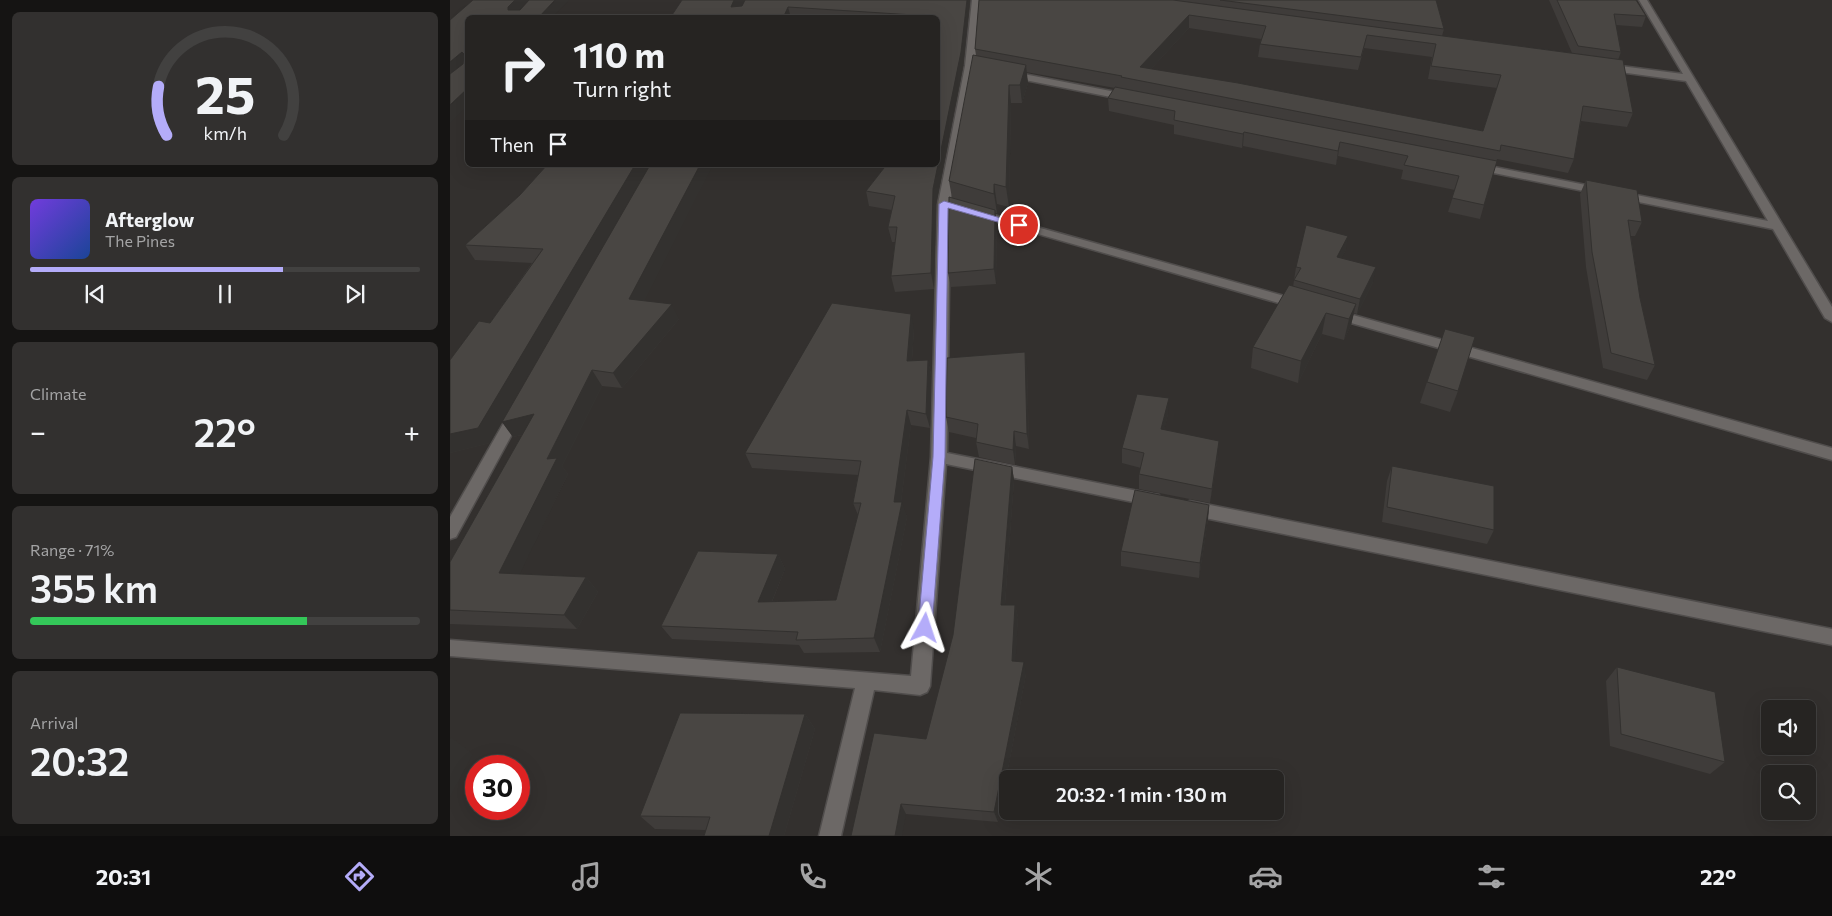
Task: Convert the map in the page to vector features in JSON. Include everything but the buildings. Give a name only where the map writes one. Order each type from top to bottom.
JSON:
[{"type":"street","points":[[450,648],[867,680],[920,686],[939,457],[953,207],[975,67],[976,0]]},
{"type":"street","points":[[1643,0],[1832,318]]},
{"type":"street","points":[[1591,65],[1688,78]]},
{"type":"street","points":[[999,72],[1145,101]]},
{"type":"street","points":[[1466,164],[1777,226]]},
{"type":"street","points":[[953,207],[1832,454]]},
{"type":"street","points":[[450,532],[522,404]]},
{"type":"street","points":[[939,457],[1832,637]]},
{"type":"street","points":[[830,836],[867,680]]},
{"type":"route","points":[[925,628],[939,457],[944,204],[1019,225]]}]
